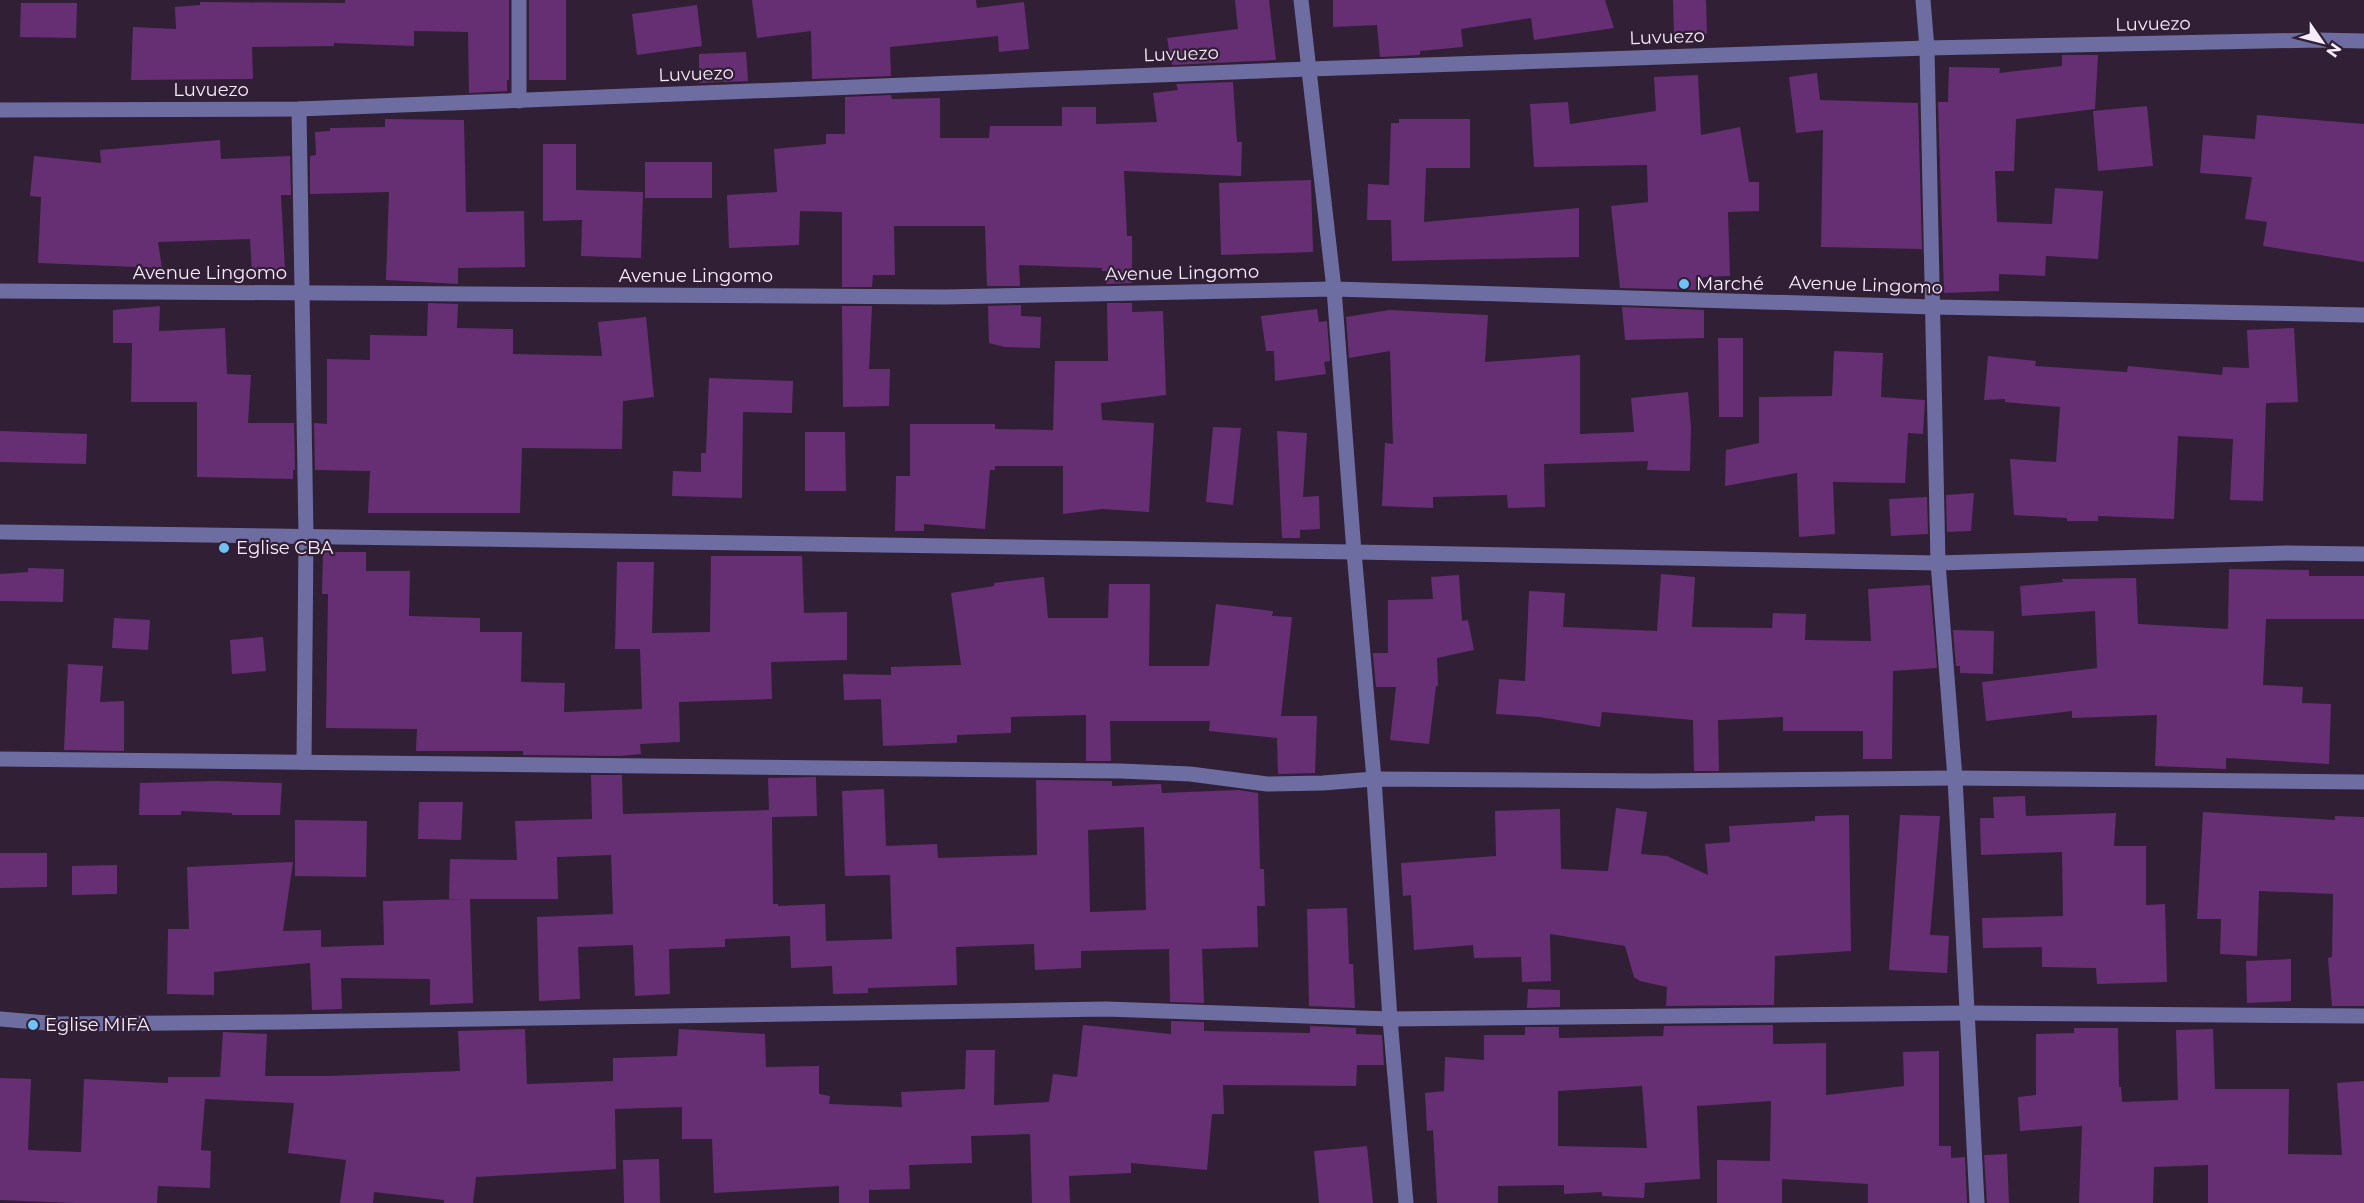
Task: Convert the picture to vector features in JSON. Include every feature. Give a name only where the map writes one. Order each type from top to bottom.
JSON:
[{"type":"street","points":[[519,0],[519,101]]},
{"type":"street","points":[[1301,0],[1334,289],[1406,1203]]},
{"type":"street","points":[[1923,0],[1927,48],[1938,563],[1955,778],[1977,1203]]},
{"type":"street","name":"Luvuezo","points":[[0,110],[299,109],[1309,69],[1927,48],[2306,40],[2364,41]]},
{"type":"street","points":[[299,109],[304,293],[306,536],[304,762]]},
{"type":"street","name":"Avenue Lingomo","points":[[0,291],[944,297],[1334,289],[1933,307],[2364,315]]},
{"type":"street","points":[[0,532],[1938,563],[2286,553],[2364,554]]},
{"type":"street","points":[[0,759],[1121,771],[1190,774],[1267,784],[1374,779],[1663,781],[1955,778],[2364,782]]},
{"type":"street","points":[[0,1019],[59,1024],[286,1022],[1106,1009],[1390,1019],[1968,1013],[2364,1016]]},
{"type":"building","points":[[345,0],[509,0],[507,91],[469,93],[468,32],[414,31],[414,46],[334,43],[334,46],[252,47],[253,79],[131,80],[133,27],[176,29],[175,7],[200,5],[200,2],[345,3]]},
{"type":"building","points":[[529,0],[566,0],[566,80],[529,80]]},
{"type":"building","points":[[752,0],[976,0],[977,8],[1024,2],[1029,49],[999,52],[998,36],[890,47],[891,76],[812,79],[811,31],[757,38]]},
{"type":"building","points":[[1235,0],[1269,0],[1276,60],[1172,65],[1167,38],[1238,29]]},
{"type":"building","points":[[1333,0],[1605,0],[1614,28],[1534,40],[1531,18],[1461,29],[1463,47],[1420,51],[1420,55],[1380,57],[1377,25],[1333,27]]},
{"type":"building","points":[[1673,0],[1706,0],[1707,34],[1674,36]]},
{"type":"building","points":[[21,3],[77,3],[76,38],[20,37]]},
{"type":"building","points":[[697,5],[702,46],[637,55],[632,14]]},
{"type":"building","points":[[746,52],[748,81],[699,83],[699,54]]},
{"type":"building","points":[[2062,55],[2098,55],[2095,109],[2016,119],[2014,171],[1995,171],[1997,222],[2052,224],[2055,188],[2103,191],[2098,259],[2046,256],[2045,276],[1999,274],[1999,291],[1944,293],[1938,102],[1948,102],[1949,67],[2000,68],[1999,73],[2062,66]]},
{"type":"building","points":[[1817,73],[1820,100],[1918,103],[1922,249],[1821,247],[1823,130],[1796,133],[1789,77]]},
{"type":"building","points":[[1698,75],[1701,135],[1740,127],[1749,182],[1759,182],[1759,211],[1728,212],[1730,276],[1703,277],[1703,290],[1620,288],[1611,206],[1648,202],[1647,165],[1534,167],[1530,104],[1568,102],[1570,124],[1656,111],[1654,77]]},
{"type":"building","points":[[1233,82],[1237,142],[1242,142],[1241,176],[1124,171],[1127,236],[1132,236],[1132,283],[1106,284],[1106,271],[1102,271],[1102,268],[1019,265],[1020,286],[987,286],[985,226],[894,226],[895,275],[873,275],[872,287],[842,287],[842,212],[800,211],[799,245],[729,248],[727,195],[777,192],[774,149],[826,144],[826,134],[845,134],[845,97],[891,95],[892,99],[940,98],[940,138],[989,138],[990,126],[1062,126],[1062,107],[1096,107],[1096,124],[1157,122],[1153,93],[1178,90],[1176,84]]},
{"type":"building","points":[[2147,106],[2153,166],[2098,171],[2093,111]]},
{"type":"building","points":[[2257,115],[2364,124],[2364,262],[2263,246],[2267,222],[2245,219],[2252,177],[2200,173],[2203,135],[2255,139]]},
{"type":"building","points":[[385,119],[464,120],[466,212],[524,211],[525,267],[458,268],[458,284],[386,280],[389,192],[310,194],[310,156],[316,155],[315,132],[330,131],[330,128],[385,127]]},
{"type":"building","points":[[1399,119],[1470,119],[1470,168],[1426,168],[1424,222],[1579,208],[1579,257],[1392,261],[1391,220],[1367,220],[1368,184],[1389,185],[1391,123],[1399,123]]},
{"type":"building","points":[[220,140],[221,159],[290,156],[291,195],[281,195],[285,270],[252,273],[250,239],[158,242],[162,268],[38,263],[41,197],[30,196],[34,156],[101,163],[100,150]]},
{"type":"building","points":[[543,144],[576,144],[576,190],[643,192],[641,258],[581,256],[582,220],[543,221]]},
{"type":"building","points":[[645,162],[712,162],[712,198],[645,198]]},
{"type":"building","points":[[1311,180],[1313,252],[1221,255],[1219,183]]},
{"type":"building","points":[[428,303],[458,304],[457,328],[513,329],[513,354],[602,356],[598,322],[646,317],[654,397],[623,401],[622,449],[522,448],[520,513],[368,513],[370,471],[315,470],[314,423],[327,424],[327,359],[370,360],[370,335],[427,336]]},
{"type":"building","points":[[1107,303],[1132,303],[1132,312],[1163,311],[1166,395],[1101,403],[1102,420],[1154,423],[1149,512],[1102,509],[1063,514],[1063,466],[995,466],[995,470],[990,470],[985,529],[924,524],[924,531],[895,531],[896,476],[910,476],[910,424],[995,424],[995,429],[1053,430],[1055,361],[1108,361]]},
{"type":"building","points":[[1021,305],[1021,316],[1041,317],[1040,348],[1005,347],[989,343],[988,306]]},
{"type":"building","points":[[160,306],[159,331],[225,328],[227,374],[251,375],[248,423],[294,423],[295,470],[293,470],[293,479],[197,477],[197,402],[131,402],[132,343],[113,343],[113,310]]},
{"type":"building","points":[[842,306],[872,306],[869,369],[890,369],[889,406],[843,407]]},
{"type":"building","points":[[1622,307],[1704,310],[1704,338],[1625,340]]},
{"type":"building","points":[[1317,309],[1319,322],[1327,321],[1330,361],[1324,362],[1326,374],[1275,381],[1274,351],[1266,351],[1261,316]]},
{"type":"building","points":[[1389,310],[1488,315],[1485,362],[1580,355],[1580,434],[1634,432],[1631,398],[1688,392],[1691,427],[1690,471],[1647,470],[1648,461],[1544,464],[1545,507],[1508,508],[1507,495],[1433,497],[1433,508],[1382,506],[1385,443],[1393,444],[1390,351],[1349,358],[1346,317]]},
{"type":"building","points":[[2294,328],[2298,402],[2266,403],[2263,501],[2230,500],[2233,439],[2178,436],[2174,519],[2098,516],[2098,521],[2067,521],[2067,518],[2014,515],[2010,459],[2056,462],[2060,407],[2005,402],[2005,399],[1984,400],[1988,356],[2036,361],[2035,366],[2127,372],[2128,366],[2222,375],[2223,367],[2249,368],[2247,330]]},
{"type":"building","points":[[1718,338],[1743,338],[1743,417],[1719,417]]},
{"type":"building","points":[[1834,351],[1883,353],[1881,397],[1925,400],[1923,434],[1908,433],[1905,483],[1833,482],[1835,534],[1799,537],[1797,473],[1725,486],[1726,450],[1759,443],[1759,397],[1832,396]]},
{"type":"building","points":[[709,378],[793,381],[792,413],[743,412],[742,498],[672,496],[673,471],[701,472],[701,453],[706,453]]},
{"type":"building","points":[[1213,427],[1241,428],[1233,505],[1206,502]]},
{"type":"building","points":[[0,431],[87,434],[86,464],[0,462]]},
{"type":"building","points":[[1277,431],[1307,433],[1303,497],[1319,496],[1320,529],[1300,530],[1300,538],[1282,538]]},
{"type":"building","points":[[805,432],[845,432],[846,491],[805,491]]},
{"type":"building","points":[[1974,493],[1971,531],[1947,532],[1946,495]]},
{"type":"building","points":[[1927,497],[1928,534],[1891,536],[1889,499]]},
{"type":"building","points":[[323,552],[366,552],[366,571],[410,571],[409,616],[480,618],[480,632],[522,632],[521,682],[565,683],[564,712],[642,709],[640,649],[615,649],[617,562],[654,562],[652,633],[710,632],[711,556],[802,556],[804,613],[847,612],[847,660],[771,662],[772,699],[679,702],[680,742],[640,744],[641,754],[621,756],[523,755],[523,751],[416,751],[417,729],[326,728],[328,594],[322,594]]},
{"type":"building","points":[[28,568],[64,569],[63,602],[0,601],[0,574],[28,572]]},
{"type":"building","points":[[2229,569],[2309,570],[2309,576],[2364,576],[2364,619],[2266,619],[2263,685],[2303,687],[2302,703],[2331,704],[2329,764],[2226,758],[2226,769],[2155,766],[2157,715],[2072,718],[2072,711],[1986,721],[1982,682],[2097,668],[2095,611],[2022,616],[2020,586],[2063,582],[2062,579],[2136,578],[2138,624],[2228,629]]},
{"type":"building","points":[[1661,574],[1695,577],[1692,627],[1772,628],[1773,613],[1806,614],[1805,640],[1871,641],[1868,589],[1930,585],[1937,668],[1893,671],[1892,759],[1863,759],[1863,731],[1783,731],[1783,717],[1718,720],[1719,771],[1694,771],[1693,720],[1602,712],[1600,727],[1540,717],[1496,714],[1499,679],[1525,681],[1529,591],[1565,593],[1563,627],[1657,631]]},
{"type":"building","points":[[1459,575],[1462,621],[1468,620],[1474,650],[1437,658],[1438,686],[1436,686],[1429,744],[1390,740],[1396,687],[1376,687],[1373,655],[1373,653],[1388,653],[1388,600],[1433,599],[1431,577]]},
{"type":"building","points":[[1044,577],[1048,618],[1108,618],[1109,584],[1150,584],[1149,666],[1209,666],[1216,604],[1273,611],[1272,616],[1292,617],[1281,716],[1317,716],[1315,773],[1278,774],[1277,738],[1209,731],[1210,721],[1110,721],[1111,761],[1086,761],[1086,715],[1011,717],[1011,733],[957,735],[957,743],[883,746],[881,699],[844,700],[843,674],[891,675],[891,667],[961,665],[951,593],[994,586],[994,583]]},
{"type":"building","points":[[114,618],[150,620],[148,650],[112,648]]},
{"type":"building","points":[[1953,630],[1994,631],[1993,674],[1960,673],[1960,666],[1956,666]]},
{"type":"building","points":[[263,637],[266,671],[232,674],[230,640]]},
{"type":"building","points":[[68,664],[103,666],[100,702],[124,701],[124,751],[64,750]]},
{"type":"building","points":[[591,775],[622,775],[623,814],[769,810],[768,778],[816,777],[817,816],[772,817],[773,904],[778,904],[778,906],[825,904],[826,941],[892,939],[890,875],[845,876],[842,791],[884,789],[886,846],[937,844],[938,858],[1037,855],[1036,780],[1112,781],[1112,786],[1161,784],[1162,793],[1238,790],[1258,793],[1260,869],[1264,869],[1265,906],[1257,906],[1258,947],[1202,949],[1204,1003],[1170,1002],[1169,949],[1081,951],[1081,968],[1035,970],[1034,944],[956,947],[957,985],[868,988],[868,993],[833,994],[832,966],[791,968],[790,936],[725,939],[725,947],[669,949],[670,994],[635,996],[633,945],[578,947],[580,999],[539,1001],[537,917],[613,914],[611,855],[557,857],[558,899],[470,899],[473,1003],[430,1005],[430,979],[341,978],[342,1009],[312,1010],[310,963],[214,972],[214,995],[167,994],[168,929],[189,929],[187,867],[293,862],[283,931],[321,930],[321,947],[384,945],[383,901],[469,899],[449,899],[450,859],[517,860],[515,821],[592,819]],"holes":[[[1144,827],[1146,910],[1090,912],[1088,830]]]},
{"type":"building","points":[[218,781],[282,783],[280,815],[232,815],[232,813],[181,811],[181,815],[139,815],[140,783]]},
{"type":"building","points":[[2025,796],[2026,816],[2116,813],[2114,846],[2146,846],[2146,905],[2165,904],[2167,982],[2097,984],[2096,968],[2042,967],[2042,947],[1983,948],[1982,918],[2063,916],[2062,852],[1981,855],[1980,818],[1994,818],[1993,797]]},
{"type":"building","points":[[419,802],[463,802],[461,840],[418,839]]},
{"type":"building","points":[[1616,808],[1647,812],[1641,854],[1667,856],[1708,875],[1705,844],[1730,842],[1729,826],[1815,821],[1815,816],[1849,815],[1851,951],[1775,956],[1774,1005],[1666,1006],[1667,987],[1640,981],[1634,977],[1625,946],[1550,934],[1551,981],[1522,982],[1521,957],[1474,958],[1473,945],[1414,950],[1411,895],[1403,896],[1401,863],[1496,856],[1495,811],[1560,809],[1561,869],[1608,871]]},
{"type":"building","points":[[2203,812],[2335,820],[2335,816],[2364,817],[2364,1006],[2332,1006],[2328,958],[2332,957],[2333,894],[2259,891],[2257,956],[2220,954],[2221,919],[2197,919]]},
{"type":"building","points":[[1900,815],[1940,816],[1930,935],[1949,936],[1947,973],[1889,970]]},
{"type":"building","points":[[295,820],[367,821],[366,877],[295,876]]},
{"type":"building","points":[[0,853],[47,853],[47,887],[0,888]]},
{"type":"building","points":[[117,865],[117,894],[72,895],[72,866]]},
{"type":"building","points":[[1347,908],[1349,964],[1353,964],[1355,1008],[1309,1006],[1307,909]]},
{"type":"building","points":[[2291,959],[2291,1001],[2247,1003],[2246,961]]},
{"type":"building","points":[[1528,989],[1560,990],[1560,1007],[1527,1008]]},
{"type":"building","points":[[1171,1021],[1204,1022],[1204,1031],[1310,1033],[1310,1026],[1356,1028],[1356,1034],[1382,1035],[1384,1065],[1357,1065],[1356,1086],[1223,1085],[1224,1114],[1212,1114],[1207,1170],[1131,1163],[1131,1173],[1069,1176],[1070,1203],[1032,1203],[1030,1134],[971,1136],[972,1163],[909,1165],[910,1189],[869,1190],[869,1203],[839,1203],[839,1186],[714,1193],[712,1139],[682,1139],[682,1107],[615,1109],[616,1169],[476,1177],[473,1203],[444,1203],[444,1200],[374,1192],[373,1203],[340,1203],[346,1160],[288,1153],[294,1103],[205,1099],[201,1150],[211,1151],[210,1188],[158,1186],[157,1203],[0,1200],[0,1078],[31,1079],[28,1150],[81,1152],[84,1079],[168,1083],[168,1077],[220,1077],[223,1032],[267,1034],[265,1076],[328,1076],[460,1071],[458,1031],[525,1029],[527,1084],[613,1081],[613,1058],[677,1056],[679,1029],[765,1034],[766,1067],[819,1066],[819,1094],[830,1096],[829,1104],[902,1107],[901,1092],[965,1089],[966,1050],[995,1050],[994,1105],[1049,1102],[1053,1074],[1077,1077],[1083,1025],[1171,1034]]},
{"type":"building","points":[[1773,1025],[1773,1044],[1826,1043],[1826,1095],[1904,1086],[1903,1052],[1939,1051],[1939,1146],[1951,1146],[1951,1158],[1965,1157],[1967,1203],[1868,1203],[1868,1184],[1782,1179],[1782,1203],[1717,1203],[1717,1160],[1770,1161],[1771,1101],[1697,1106],[1700,1179],[1645,1183],[1644,1198],[1602,1196],[1602,1192],[1564,1194],[1564,1185],[1498,1186],[1498,1203],[1437,1203],[1433,1130],[1427,1131],[1425,1093],[1444,1091],[1445,1057],[1484,1060],[1484,1035],[1525,1035],[1525,1027],[1559,1027],[1559,1038],[1663,1036],[1664,1026]],"holes":[[[1642,1086],[1647,1148],[1558,1146],[1558,1091]]]},
{"type":"building","points":[[2074,1028],[2118,1028],[2119,1087],[2121,1087],[2122,1102],[2178,1100],[2176,1030],[2213,1029],[2215,1089],[2289,1089],[2288,1154],[2342,1155],[2337,1083],[2364,1081],[2364,1203],[2208,1203],[2208,1165],[2154,1167],[2153,1203],[2079,1203],[2082,1126],[2020,1131],[2018,1097],[2036,1095],[2036,1034],[2074,1033]]},
{"type":"building","points":[[1367,1146],[1373,1203],[1319,1203],[1314,1151]]},
{"type":"building","points":[[2007,1154],[2009,1203],[1987,1203],[1984,1155]]},
{"type":"building","points":[[659,1159],[660,1203],[624,1203],[623,1160]]},
{"type":"place","name":"Marché","points":[[1684,284]]},
{"type":"place","name":"Eglise CBA","points":[[224,548]]},
{"type":"place","name":"Eglise MIFA","points":[[33,1025]]}]
